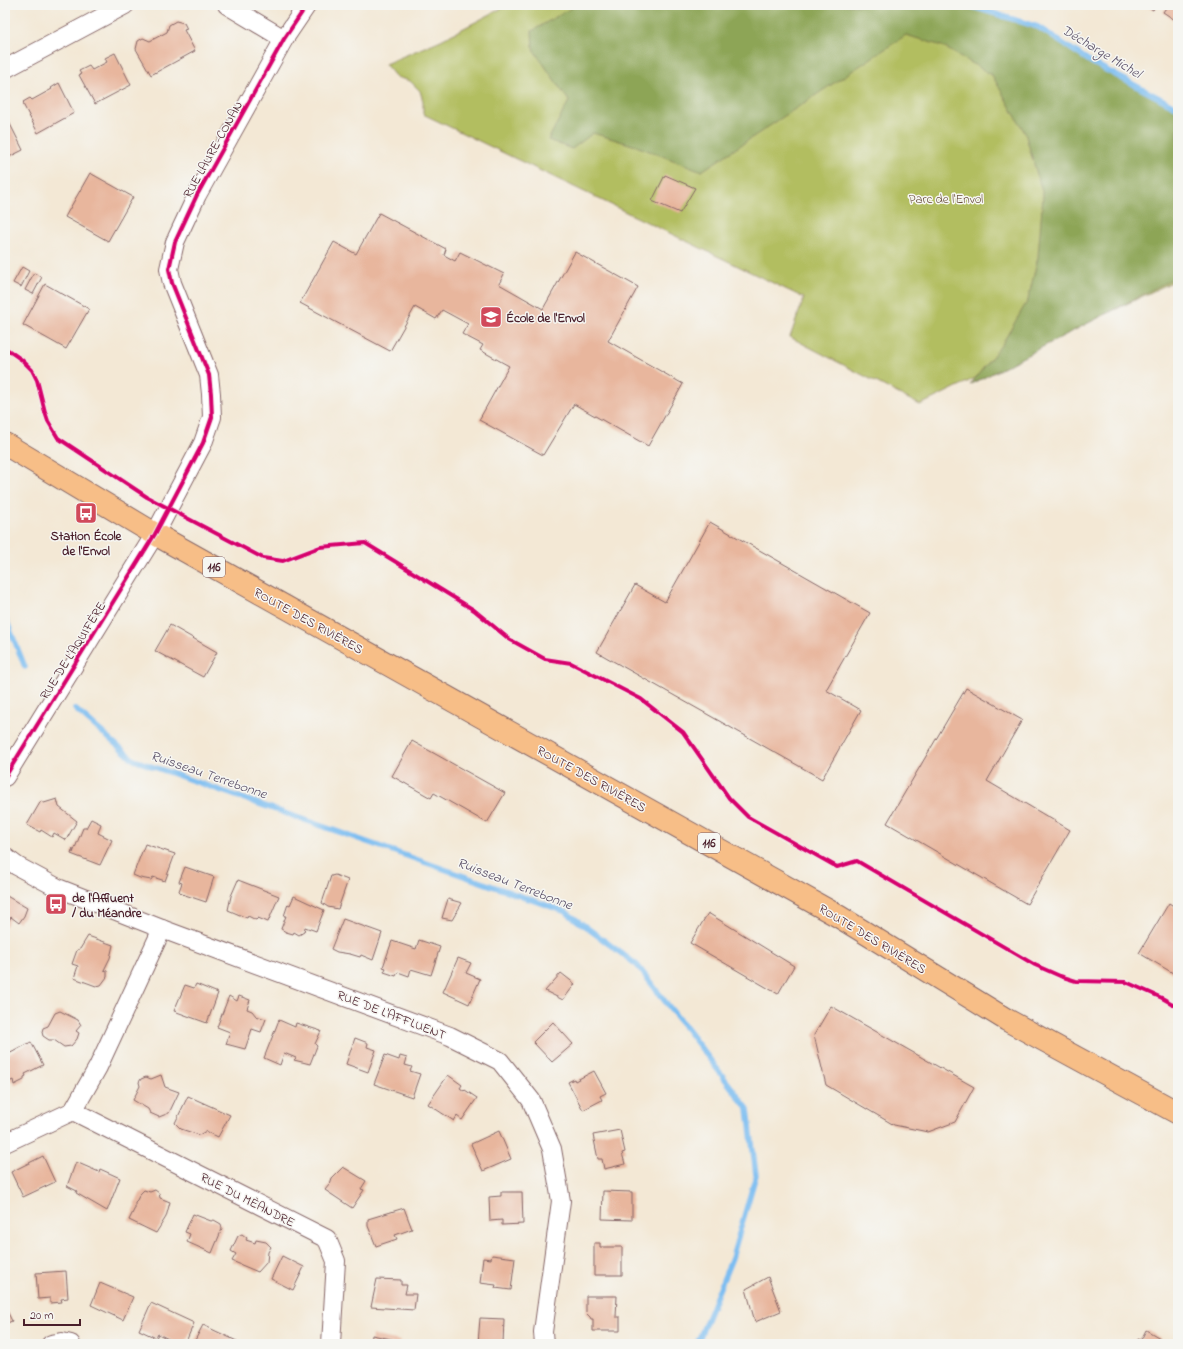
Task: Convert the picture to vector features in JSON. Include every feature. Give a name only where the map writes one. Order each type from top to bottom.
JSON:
[{"type":"main road","name":"ROUTE DES RIVIÈRES","points":[[5,444],[155,534],[838,916],[1007,1020],[1178,1113]]},
{"type":"street","points":[[5,69],[125,5]]},
{"type":"street","points":[[227,5],[284,39]]},
{"type":"street","name":"RUE LAURE-CONAN","points":[[155,534],[203,443],[212,417],[209,374],[172,283],[169,269],[175,242],[197,195],[284,39],[307,5]]},
{"type":"street","name":"RUE DE L'AQUIFÈRE","points":[[5,777],[155,534]]},
{"type":"street","name":"RUE DE L'AFFLUENT","points":[[5,857],[17,866],[58,888],[162,929],[450,1036],[500,1061],[531,1100],[552,1149],[561,1201],[545,1316],[544,1344]]},
{"type":"street","points":[[5,1143],[73,1111],[98,1066],[162,929]]},
{"type":"street","name":"RUE DU MÈANDRE","points":[[73,1111],[327,1239],[336,1261],[332,1344]]},
{"type":"street","points":[[52,1344],[62,1342],[71,1344]]},
{"type":"green space","name":"Parc de l'Envol","points":[[508,5],[908,5],[1178,127],[1178,279],[920,405],[790,337],[804,298],[423,114],[423,101],[420,91],[410,81],[396,77],[385,64],[441,40]]},
{"type":"green space","points":[[576,5],[959,5],[1038,27],[1112,75],[1178,109],[1178,276],[970,385],[1002,344],[1028,300],[1038,257],[1043,195],[1025,133],[992,75],[942,46],[906,35],[702,171],[636,146],[593,133],[572,149],[548,140],[569,101],[533,49],[532,31]]},
{"type":"building","points":[[1144,5],[1156,5],[1153,10]]},
{"type":"building","points":[[1168,5],[1178,5],[1178,22],[1163,12]]},
{"type":"building","points":[[176,21],[184,23],[187,29],[184,30],[195,51],[151,75],[136,49],[138,41],[143,38],[150,41],[167,32],[169,25]]},
{"type":"building","points":[[115,53],[131,85],[95,104],[79,75],[81,74],[79,71],[89,66],[92,70],[107,62],[105,58]]},
{"type":"building","points":[[59,83],[74,113],[38,133],[23,102],[30,98],[32,100],[52,89],[51,88]]},
{"type":"building","points":[[5,114],[23,150],[5,159]]},
{"type":"building","points":[[90,173],[133,197],[108,241],[65,217]]},
{"type":"building","points":[[665,175],[695,188],[680,213],[652,201]]},
{"type":"building","points":[[379,213],[446,249],[444,255],[455,261],[460,252],[504,274],[499,284],[543,309],[575,252],[638,287],[608,341],[683,384],[648,446],[574,404],[543,455],[479,420],[509,366],[480,350],[483,345],[462,334],[468,324],[442,310],[436,319],[415,307],[390,351],[300,303],[334,242],[356,254]]},
{"type":"building","points":[[22,267],[29,271],[21,287],[13,283]]},
{"type":"building","points":[[34,273],[42,277],[33,294],[25,290]]},
{"type":"building","points":[[45,284],[89,309],[66,349],[23,325]]},
{"type":"building","points":[[710,522],[870,613],[826,690],[861,710],[822,779],[597,652],[635,585],[665,602]]},
{"type":"building","points":[[170,625],[217,652],[203,677],[155,651]]},
{"type":"building","points":[[966,688],[1022,720],[987,781],[1070,830],[1027,904],[887,823]]},
{"type":"building","points":[[412,741],[505,793],[487,823],[434,793],[431,798],[392,776]]},
{"type":"building","points":[[57,799],[59,807],[77,821],[66,840],[54,833],[52,837],[41,830],[40,832],[27,825],[41,801],[44,803]]},
{"type":"building","points":[[91,819],[101,824],[98,833],[112,840],[100,865],[71,854],[73,848],[73,853],[83,828],[86,828]]},
{"type":"building","points":[[145,844],[175,854],[165,881],[153,877],[151,880],[133,875]]},
{"type":"building","points":[[185,867],[214,877],[206,902],[182,894],[179,891],[182,883],[179,882]]},
{"type":"building","points":[[335,875],[348,880],[338,909],[328,907],[322,903],[331,876]]},
{"type":"building","points":[[238,880],[279,896],[268,922],[258,918],[256,920],[248,916],[247,918],[228,910],[231,896]]},
{"type":"building","points":[[5,895],[27,908],[19,923],[11,917],[5,927]]},
{"type":"building","points":[[294,896],[324,910],[316,931],[305,927],[304,932],[299,935],[294,932],[293,934],[286,932],[281,929],[286,916],[284,916],[288,904],[290,905]]},
{"type":"building","points":[[448,899],[462,903],[452,920],[442,918]]},
{"type":"building","points":[[1169,903],[1178,909],[1178,976],[1139,953]]},
{"type":"building","points":[[708,913],[794,966],[778,994],[690,943]]},
{"type":"building","points":[[343,919],[382,933],[373,960],[361,955],[360,957],[337,952],[331,949]]},
{"type":"building","points":[[88,936],[113,945],[110,958],[104,970],[107,971],[107,977],[101,985],[96,986],[74,978],[78,966],[72,964],[77,950],[80,949]]},
{"type":"building","points":[[419,940],[440,947],[431,975],[411,969],[409,976],[398,972],[396,976],[384,972],[386,968],[383,967],[392,941],[416,949]]},
{"type":"building","points":[[458,958],[471,963],[466,973],[480,979],[469,1004],[443,992]]},
{"type":"building","points":[[561,973],[575,984],[563,1000],[545,991]]},
{"type":"building","points":[[196,984],[218,993],[207,1023],[174,1011],[185,985],[194,988]]},
{"type":"building","points":[[229,996],[237,1001],[239,996],[250,1000],[247,1009],[252,1011],[256,1016],[266,1019],[261,1032],[252,1029],[245,1049],[226,1044],[230,1032],[217,1027]]},
{"type":"building","points":[[831,1006],[974,1087],[955,1122],[928,1132],[894,1125],[826,1085],[814,1035]]},
{"type":"building","points":[[60,1011],[78,1020],[81,1025],[76,1031],[79,1033],[77,1039],[71,1046],[64,1047],[54,1040],[49,1040],[43,1036],[43,1028],[48,1026],[55,1013]]},
{"type":"building","points":[[279,1020],[295,1027],[296,1023],[321,1031],[315,1044],[317,1046],[310,1064],[294,1060],[296,1058],[284,1053],[280,1065],[264,1058]]},
{"type":"building","points":[[553,1022],[573,1044],[552,1062],[533,1042]]},
{"type":"building","points":[[355,1038],[368,1043],[367,1047],[376,1050],[368,1072],[346,1064]]},
{"type":"building","points":[[31,1042],[43,1065],[25,1074],[26,1076],[24,1077],[24,1080],[14,1085],[13,1080],[5,1084],[5,1056]]},
{"type":"building","points":[[385,1055],[399,1060],[400,1056],[407,1058],[405,1065],[412,1067],[410,1071],[420,1074],[412,1097],[374,1084]]},
{"type":"building","points":[[594,1071],[606,1093],[600,1096],[602,1100],[583,1110],[568,1082],[574,1079],[575,1081]]},
{"type":"building","points":[[161,1075],[165,1087],[179,1092],[169,1113],[159,1117],[150,1113],[148,1109],[133,1100],[140,1086],[139,1082],[141,1079],[146,1077],[151,1079]]},
{"type":"building","points":[[448,1075],[462,1085],[460,1088],[477,1098],[462,1120],[457,1116],[454,1121],[428,1104]]},
{"type":"building","points":[[188,1096],[230,1115],[218,1137],[206,1131],[199,1135],[181,1129],[175,1123]]},
{"type":"building","points":[[620,1130],[625,1152],[622,1153],[625,1164],[604,1169],[602,1159],[598,1159],[593,1135]]},
{"type":"building","points":[[499,1131],[511,1159],[483,1171],[471,1144]]},
{"type":"building","points":[[43,1156],[55,1182],[23,1197],[11,1172]]},
{"type":"building","points":[[76,1162],[99,1172],[100,1169],[120,1178],[107,1211],[67,1186]]},
{"type":"building","points":[[343,1167],[366,1181],[361,1189],[364,1190],[352,1208],[325,1190],[330,1184],[332,1178]]},
{"type":"building","points":[[144,1190],[150,1192],[155,1190],[159,1193],[160,1198],[170,1202],[166,1217],[156,1233],[129,1220],[135,1208],[135,1202]]},
{"type":"building","points":[[603,1191],[632,1192],[632,1220],[602,1219]]},
{"type":"building","points":[[501,1192],[522,1192],[523,1224],[502,1225],[502,1220],[490,1221],[489,1197],[501,1196]]},
{"type":"building","points":[[404,1208],[412,1229],[395,1235],[397,1239],[376,1246],[368,1226],[368,1219]]},
{"type":"building","points":[[193,1214],[211,1221],[214,1220],[221,1224],[222,1229],[212,1253],[187,1242],[190,1234],[185,1232]]},
{"type":"building","points":[[242,1234],[247,1238],[246,1240],[255,1243],[256,1240],[266,1242],[271,1247],[268,1252],[267,1262],[258,1272],[232,1261],[236,1254],[231,1251],[238,1236]]},
{"type":"building","points":[[594,1243],[600,1243],[600,1247],[622,1247],[622,1275],[594,1275]]},
{"type":"building","points":[[492,1255],[515,1258],[511,1290],[495,1288],[496,1285],[480,1283],[483,1258],[491,1259]]},
{"type":"building","points":[[282,1256],[304,1267],[293,1290],[271,1279]]},
{"type":"building","points":[[66,1271],[68,1298],[61,1299],[62,1302],[50,1303],[50,1298],[38,1299],[36,1273]]},
{"type":"building","points":[[768,1277],[781,1311],[755,1322],[746,1289]]},
{"type":"building","points":[[377,1279],[401,1280],[401,1285],[407,1285],[405,1294],[416,1294],[414,1310],[371,1307]]},
{"type":"building","points":[[100,1283],[133,1297],[123,1320],[91,1305]]},
{"type":"building","points":[[586,1296],[617,1296],[616,1317],[620,1317],[620,1331],[593,1331],[593,1319],[591,1319],[586,1313]]},
{"type":"building","points":[[151,1303],[194,1323],[185,1344],[179,1344],[158,1334],[156,1338],[139,1330]]},
{"type":"building","points":[[5,1307],[12,1321],[5,1324]]},
{"type":"building","points":[[480,1318],[504,1319],[503,1344],[478,1344]]},
{"type":"building","points":[[203,1325],[243,1344],[193,1344]]},
{"type":"building","points":[[1146,1330],[1160,1338],[1157,1344],[1136,1344],[1138,1339],[1141,1340]]},
{"type":"building","points":[[372,1335],[400,1341],[400,1344],[371,1344]]},
{"type":"waterway","name":"Décharge Michel","points":[[967,5],[1038,27],[1091,62],[1178,108]]},
{"type":"waterway","name":"Ruisseau Terrebonne","points":[[5,617],[25,667]]},
{"type":"waterway","name":"Ruisseau Terrebonne","points":[[75,709],[134,760],[566,912],[637,965],[748,1109],[756,1175],[732,1258],[697,1344]]},
{"type":"cycle path","points":[[5,777],[155,534],[203,443],[212,417],[209,375],[172,283],[169,269],[175,242],[197,195],[284,39],[307,5]]},
{"type":"cycle path","points":[[5,348],[22,360],[32,370],[37,380],[48,421],[58,438],[147,497],[263,558],[283,561],[320,547],[365,543],[474,610],[509,639],[545,659],[571,663],[641,699],[683,732],[729,798],[748,817],[837,867],[857,861],[1035,965],[1076,981],[1126,982],[1178,1007]]},
{"type":"place","name":"École de l'Envol","points":[[491,317]]},
{"type":"place","name":"Station École de l'Envol","points":[[86,513]]},
{"type":"place","name":"de l'Affluent / du Méandre","points":[[56,904]]}]
